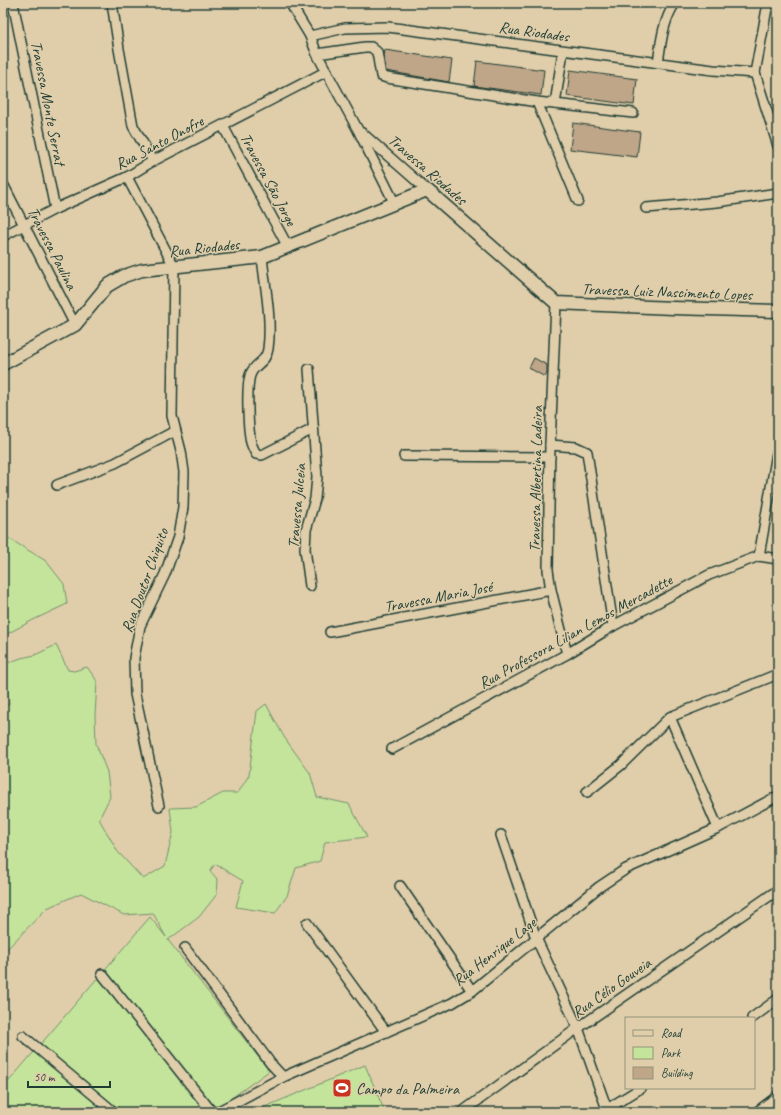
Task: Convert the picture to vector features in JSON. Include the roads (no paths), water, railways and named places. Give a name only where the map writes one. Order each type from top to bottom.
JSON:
[{"type":"street","name":"Travessa Monte Serrat","points":[[13,3],[55,209]]},
{"type":"street","points":[[112,3],[133,126],[153,161]]},
{"type":"street","name":"Travessa Riodades","points":[[290,3],[310,36],[317,54],[358,130],[556,303]]},
{"type":"street","points":[[658,63],[664,27],[675,3]]},
{"type":"street","points":[[768,3],[755,72],[778,146]]},
{"type":"street","name":"Rua Riodades","points":[[310,36],[345,28],[388,27],[713,70],[755,72]]},
{"type":"street","points":[[317,54],[370,47],[377,52],[380,74],[384,78],[537,102],[633,113]]},
{"type":"street","points":[[555,104],[563,51]]},
{"type":"street","name":"Rua Santo Onofre","points":[[3,236],[55,209],[127,177],[153,161],[327,71]]},
{"type":"street","points":[[537,102],[578,201]]},
{"type":"street","name":"Travessa São Jorge","points":[[223,126],[288,247]]},
{"type":"street","points":[[358,130],[395,204]]},
{"type":"street","points":[[127,177],[174,266]]},
{"type":"street","name":"Travessa Paulina","points":[[3,184],[75,325]]},
{"type":"street","name":"Rua Riodades","points":[[3,364],[75,325],[107,286],[124,276],[142,270],[262,257],[427,190]]},
{"type":"street","points":[[646,208],[717,202],[778,193]]},
{"type":"street","name":"Travessa Julceia","points":[[262,257],[268,311],[268,348],[267,355],[264,360],[251,373],[249,379],[248,411],[250,437],[253,448],[256,454],[262,455],[313,429]]},
{"type":"street","name":"Rua Doutor Chiquito","points":[[159,806],[135,694],[134,658],[140,626],[165,574],[178,537],[183,507],[184,472],[181,451],[175,432],[172,410],[174,266]]},
{"type":"street","name":"Travessa Luiz Nascimento Lopes","points":[[556,303],[778,311]]},
{"type":"street","name":"Travessa Albertina Ladeira","points":[[556,303],[550,445],[548,570],[551,590],[567,654]]},
{"type":"street","name":"Travessa Julceia","points":[[309,370],[317,477],[315,499],[306,530],[305,549],[310,586]]},
{"type":"street","points":[[57,485],[115,463],[175,432]]},
{"type":"street","points":[[550,445],[576,447],[587,452],[613,626]]},
{"type":"street","points":[[759,556],[777,453]]},
{"type":"street","points":[[404,456],[550,457]]},
{"type":"street","name":"Rua Professora Lilian Lemos Mercadette","points":[[392,748],[567,654],[613,626],[709,575],[759,556],[778,559]]},
{"type":"street","name":"Travessa Maria José","points":[[330,632],[551,590]]},
{"type":"street","points":[[587,792],[621,764],[670,717],[778,674]]},
{"type":"street","points":[[670,717],[718,828]]},
{"type":"street","name":"Rua Henrique Lage","points":[[218,1112],[229,1109],[283,1077],[452,1003],[472,991],[598,887],[626,869],[718,828],[778,796]]},
{"type":"street","points":[[501,835],[536,938],[578,1028],[608,1110],[640,1089]]},
{"type":"street","points":[[400,886],[472,991]]},
{"type":"street","name":"Rua Célio Gouveia","points":[[462,1112],[578,1028],[778,890]]},
{"type":"street","points":[[307,923],[386,1032]]},
{"type":"street","points":[[185,948],[270,1064],[283,1077]]},
{"type":"street","points":[[102,974],[212,1112]]},
{"type":"street","points":[[753,1017],[778,999]]},
{"type":"street","points":[[23,1036],[114,1112]]},
{"type":"street","points":[[758,1111],[778,1096]]},
{"type":"place","name":"Campo da Palmeira","points":[[342,1088]]}]
